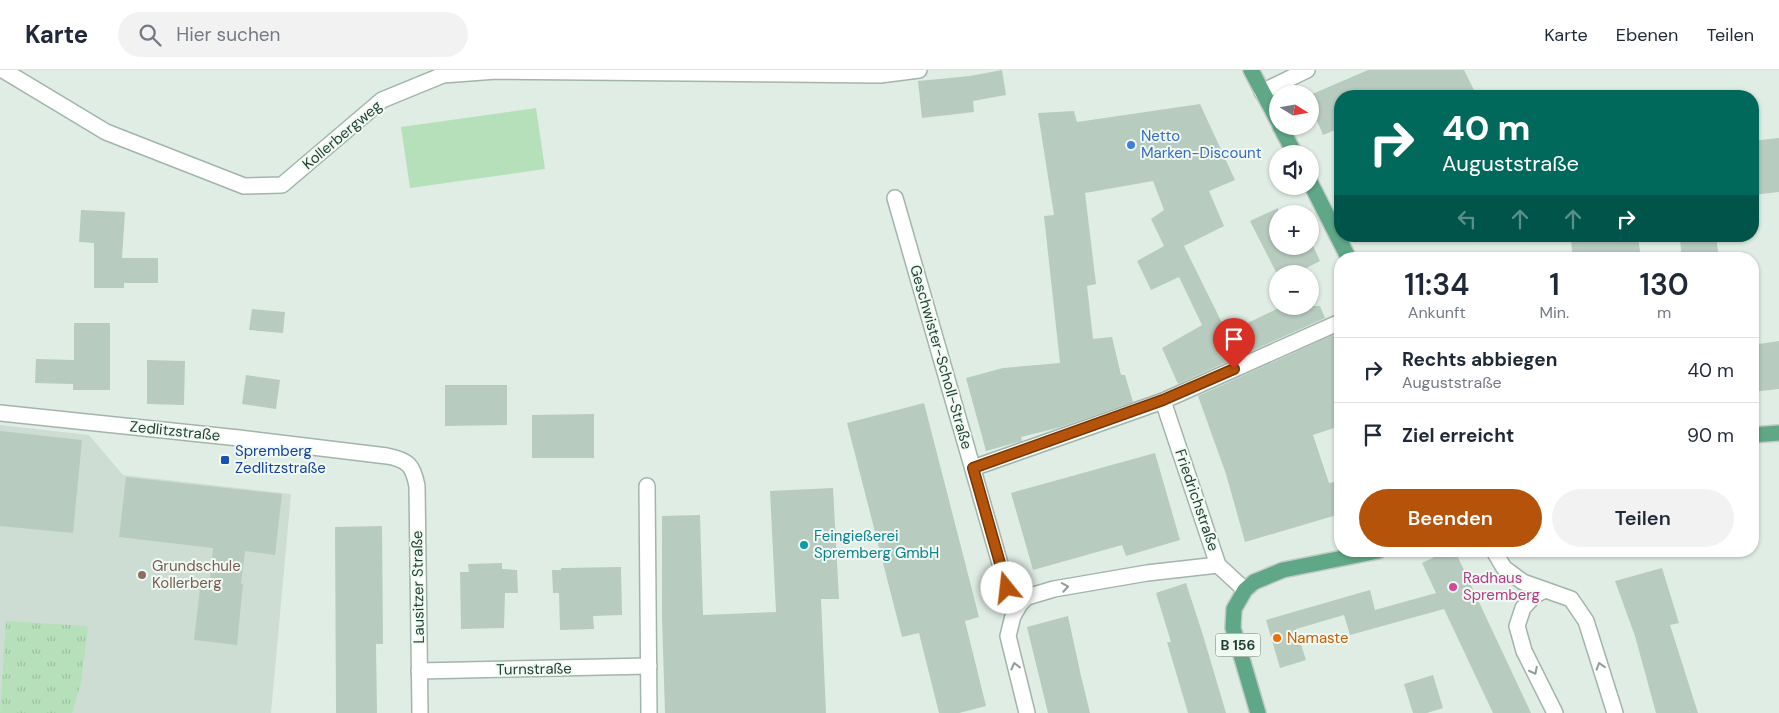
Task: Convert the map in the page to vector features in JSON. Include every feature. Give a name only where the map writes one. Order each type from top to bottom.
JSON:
[{"type":"main road","points":[[1251,70],[1269,105]]},
{"type":"main road","points":[[1317,195],[1334,229]]},
{"type":"main road","points":[[1759,435],[1779,433]]},
{"type":"main road","points":[[1245,590],[1254,582],[1283,570],[1348,557]]},
{"type":"main road","name":"B 156","points":[[1245,590],[1234,609],[1233,628],[1258,713]]},
{"type":"street","name":"Kollerbergweg","points":[[3,70],[106,132],[244,186],[282,185],[382,100],[443,76],[496,71],[880,75],[919,70]]},
{"type":"street","points":[[1262,92],[1307,70]]},
{"type":"street","name":"Geschwister-Scholl-Straße","points":[[895,198],[1007,588],[1020,604]]},
{"type":"street","points":[[973,468],[1163,400],[1334,325]]},
{"type":"street","name":"Friedrichstraße","points":[[1163,400],[1218,565],[1245,590]]},
{"type":"street","name":"Zedlitzstraße","points":[[0,413],[239,438],[387,456],[399,458],[408,463]]},
{"type":"street","name":"Lausitzer Straße","points":[[408,463],[414,472],[416,486],[420,713]]},
{"type":"street","points":[[647,486],[649,713]]},
{"type":"street","points":[[1498,557],[1504,568],[1523,582],[1572,599],[1586,621],[1615,713]]},
{"type":"street","points":[[1027,713],[1008,636],[1013,616],[1027,597],[1054,589],[1147,573],[1218,565]]},
{"type":"street","points":[[1544,590],[1536,595],[1524,608],[1517,626],[1524,651],[1555,713]]},
{"type":"street","name":"Turnstraße","points":[[419,671],[649,666]]},
{"type":"shaded area","name":"Grundschule Kollerberg","points":[[0,425],[89,435],[123,475],[291,494],[271,713],[0,713]]},
{"type":"green space","points":[[536,108],[545,169],[410,188],[401,127]]},
{"type":"green space","points":[[6,621],[88,626],[81,683],[72,713],[0,713]]},
{"type":"building","points":[[1002,70],[1006,95],[973,101],[974,112],[922,118],[918,81],[970,76]]},
{"type":"building","points":[[1368,70],[1464,70],[1474,90],[1334,90],[1334,130],[1323,135],[1319,125],[1319,91]]},
{"type":"building","points":[[1200,104],[1235,180],[1209,191],[1224,226],[1184,246],[1227,333],[1269,313],[1269,315],[1319,315],[1320,306],[1325,318],[1178,384],[1162,348],[1202,325],[1179,277],[1151,290],[1137,261],[1164,246],[1151,219],[1164,210],[1153,181],[1085,193],[1096,284],[1087,286],[1093,339],[1112,337],[1121,375],[1125,375],[1133,402],[1061,427],[1021,437],[1022,441],[986,451],[966,378],[1003,368],[1060,363],[1044,216],[1054,215],[1038,113],[1074,111],[1077,122]]},
{"type":"building","points":[[1779,138],[1779,192],[1759,194],[1759,140]]},
{"type":"building","points":[[81,210],[125,212],[122,258],[158,258],[158,283],[124,283],[124,288],[94,288],[94,243],[79,242]]},
{"type":"building","points":[[1269,212],[1269,255],[1317,255],[1320,261],[1312,265],[1272,265],[1250,221]]},
{"type":"building","points":[[1571,242],[1639,242],[1640,252],[1572,252]]},
{"type":"building","points":[[1680,242],[1717,242],[1718,252],[1681,252]]},
{"type":"building","points":[[252,309],[285,312],[283,333],[249,330]]},
{"type":"building","points":[[74,323],[110,323],[110,390],[73,390],[73,384],[35,383],[36,359],[74,360]]},
{"type":"building","points":[[1333,335],[1334,428],[1313,435],[1329,483],[1334,482],[1334,516],[1245,542],[1226,474],[1198,396]]},
{"type":"building","points":[[1779,341],[1779,389],[1759,391],[1759,344]]},
{"type":"building","points":[[147,360],[185,361],[184,405],[147,404]]},
{"type":"building","points":[[246,375],[280,380],[276,409],[242,404]]},
{"type":"building","points":[[445,385],[507,385],[507,425],[445,426]]},
{"type":"building","points":[[924,403],[979,617],[965,621],[986,706],[959,713],[939,713],[919,633],[902,637],[847,423]]},
{"type":"building","points":[[594,414],[594,458],[532,458],[532,415]]},
{"type":"building","points":[[0,431],[82,440],[73,533],[0,526]]},
{"type":"building","points":[[1155,453],[1180,540],[1126,556],[1122,545],[1033,570],[1011,493]]},
{"type":"building","points":[[126,477],[282,494],[275,555],[245,551],[237,645],[194,640],[201,580],[210,580],[213,548],[119,537]]},
{"type":"building","points":[[833,488],[839,599],[821,599],[826,713],[665,713],[662,617],[662,516],[700,515],[703,615],[776,612],[770,491]]},
{"type":"building","points":[[382,526],[383,644],[376,644],[377,713],[336,713],[335,527]]},
{"type":"building","points":[[1434,557],[1458,557],[1531,713],[1493,713],[1444,609],[1350,635],[1344,615],[1296,629],[1306,660],[1280,668],[1266,620],[1370,590],[1375,610],[1436,593],[1422,563]]},
{"type":"building","points":[[502,563],[502,569],[517,570],[518,593],[505,593],[504,628],[461,629],[460,572],[469,572],[468,564]]},
{"type":"building","points":[[621,567],[622,615],[593,616],[594,629],[560,630],[559,593],[553,593],[552,570],[561,570],[561,568]]},
{"type":"building","points":[[1662,568],[1679,623],[1670,625],[1698,713],[1656,713],[1635,636],[1615,581]]},
{"type":"building","points":[[1186,583],[1226,713],[1188,713],[1167,642],[1171,642],[1156,593]]},
{"type":"building","points":[[1068,616],[1090,713],[1048,713],[1027,627]]},
{"type":"building","points":[[1433,675],[1443,708],[1427,713],[1413,713],[1404,684]]},
{"type":"place","name":"Netto Marken-Discount","points":[[1131,145]]},
{"type":"place","name":"Spremberg Zedlitzstraße","points":[[225,460]]},
{"type":"place","name":"Feingießerei Spremberg GmbH","points":[[804,545]]},
{"type":"place","name":"Grundschule Kollerberg","points":[[142,575]]},
{"type":"place","name":"Radhaus Spremberg","points":[[1453,587]]},
{"type":"place","name":"Namaste","points":[[1277,638]]},
{"type":"route","points":[[1007,588],[973,468],[1163,400],[1234,369]]}]
